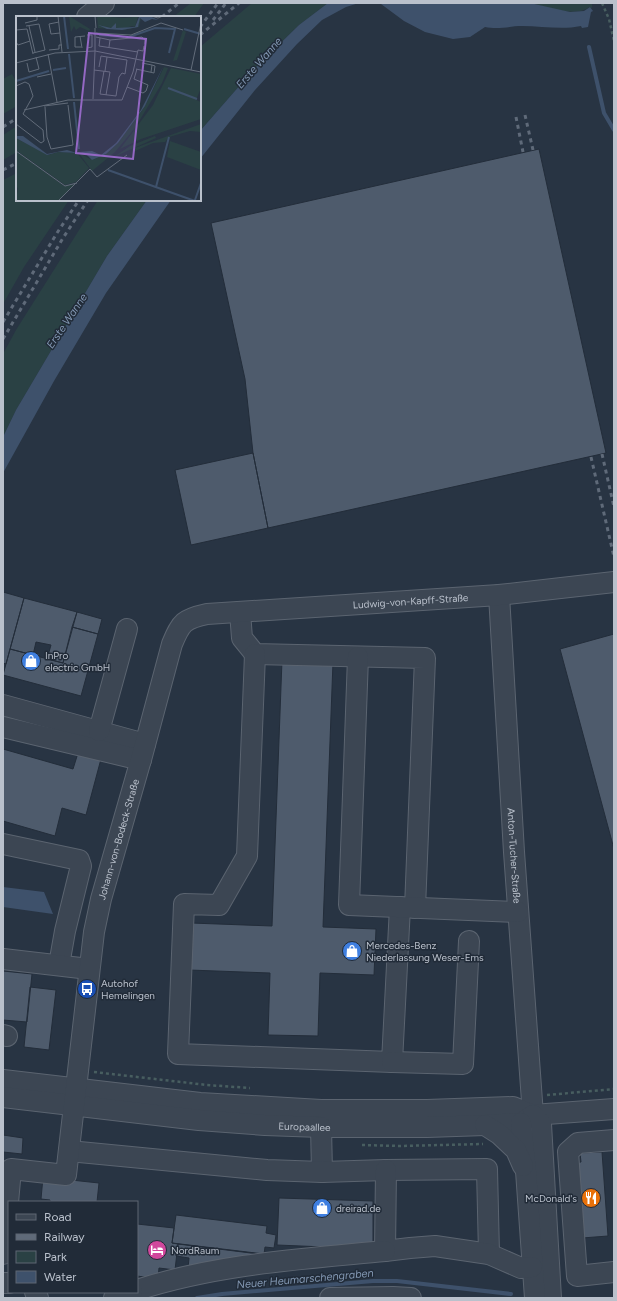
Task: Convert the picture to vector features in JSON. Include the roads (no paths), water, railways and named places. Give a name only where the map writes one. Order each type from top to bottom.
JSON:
[{"type":"street","points":[[88,16],[104,3]]},
{"type":"street","name":"Ludwig-von-Kapff-Straße","points":[[207,614],[498,595],[614,582]]},
{"type":"street","name":"Anton-Tucher-Straße","points":[[498,595],[531,1094],[527,1119],[526,1171],[535,1298]]},
{"type":"street","points":[[240,612],[242,638],[255,654],[247,856],[219,906],[184,904],[178,1054],[463,1064],[470,941]]},
{"type":"street","name":"Johann-von-Bodeck-Straße","points":[[76,1088],[94,932],[172,644],[177,631],[184,621],[207,614]]},
{"type":"street","points":[[99,731],[127,629]]},
{"type":"street","points":[[255,654],[424,658],[407,907],[392,1062]]},
{"type":"street","points":[[358,656],[349,905],[518,912]]},
{"type":"street","points":[[3,705],[99,731],[143,752]]},
{"type":"street","points":[[3,726],[143,752]]},
{"type":"street","points":[[3,844],[79,860],[81,866],[65,931],[59,965]]},
{"type":"street","points":[[3,959],[90,969]]},
{"type":"street","name":"Europaallee","points":[[3,1080],[200,1103],[321,1110],[427,1110],[513,1107],[527,1119]]},
{"type":"street","points":[[8,1201],[11,1169],[66,1175],[76,1088]]},
{"type":"street","name":"Europaallee","points":[[3,1097],[76,1088],[199,1120],[265,1125],[321,1127],[428,1127],[485,1125],[614,1109]]},
{"type":"street","points":[[527,1119],[541,1124],[551,1298]]},
{"type":"street","points":[[485,1125],[499,1134],[516,1150],[526,1171]]},
{"type":"street","points":[[321,1127],[322,1172]]},
{"type":"street","points":[[614,1140],[578,1143],[568,1152],[577,1276],[614,1272]]},
{"type":"street","points":[[68,1151],[267,1170],[322,1172],[487,1169],[489,1254]]},
{"type":"street","points":[[385,1251],[386,1170]]},
{"type":"street","points":[[6,1225],[8,1203]]},
{"type":"street","points":[[138,1290],[184,1277],[270,1262],[435,1246],[489,1254],[521,1268],[532,1267]]},
{"type":"street","points":[[114,1298],[129,1293]]},
{"type":"street","points":[[330,1298],[411,1298]]},
{"type":"water","points":[[328,3],[359,3],[346,7],[322,20],[297,44],[255,90],[201,158],[201,130],[255,68],[299,25]]},
{"type":"water","points":[[359,3],[530,3],[570,12],[584,11],[590,7],[593,11],[591,12],[588,27],[485,27],[470,37],[453,39],[425,32],[404,21],[381,4]]},
{"type":"water","points":[[146,201],[170,201],[106,293],[54,381],[3,473],[3,437],[16,410],[107,256]]},
{"type":"water","points":[[3,887],[44,892],[53,914],[3,907]]},
{"type":"waterway","name":"Neuer Heumarschengraben","points":[[589,47],[604,113],[614,130]]},
{"type":"waterway","name":"Neuer Heumarschengraben","points":[[197,1298],[222,1294],[373,1281],[397,1281],[511,1294]]},
{"type":"railway","points":[[163,16],[179,3]]},
{"type":"railway","points":[[201,26],[218,3]]},
{"type":"railway","points":[[213,20],[226,3]]},
{"type":"railway","points":[[201,34],[239,3]]},
{"type":"railway","points":[[525,115],[533,150]]},
{"type":"railway","points":[[516,117],[523,152]]},
{"type":"railway","points":[[3,127],[16,119]]},
{"type":"railway","points":[[3,170],[16,164]]},
{"type":"railway","points":[[3,322],[78,201]]},
{"type":"railway","points":[[3,339],[63,238],[87,201]]},
{"type":"railway","points":[[602,454],[614,507]]},
{"type":"railway","points":[[591,457],[614,557]]},
{"type":"place","name":"InPro electric GmbH","points":[[31,661]]},
{"type":"place","name":"Mercedes-Benz Niederlassung Weser-Ems","points":[[352,951]]},
{"type":"place","name":"Autohof Hemelingen","points":[[87,989]]},
{"type":"place","name":"McDonald's","points":[[591,1198]]},
{"type":"place","name":"dreirad.de","points":[[322,1208]]},
{"type":"place","name":"NordRaum","points":[[157,1250]]},
{"type":"water label","name":"Erste Wanne","points":[[259,63]]},
{"type":"water label","name":"Erste Wanne","points":[[67,321]]}]
